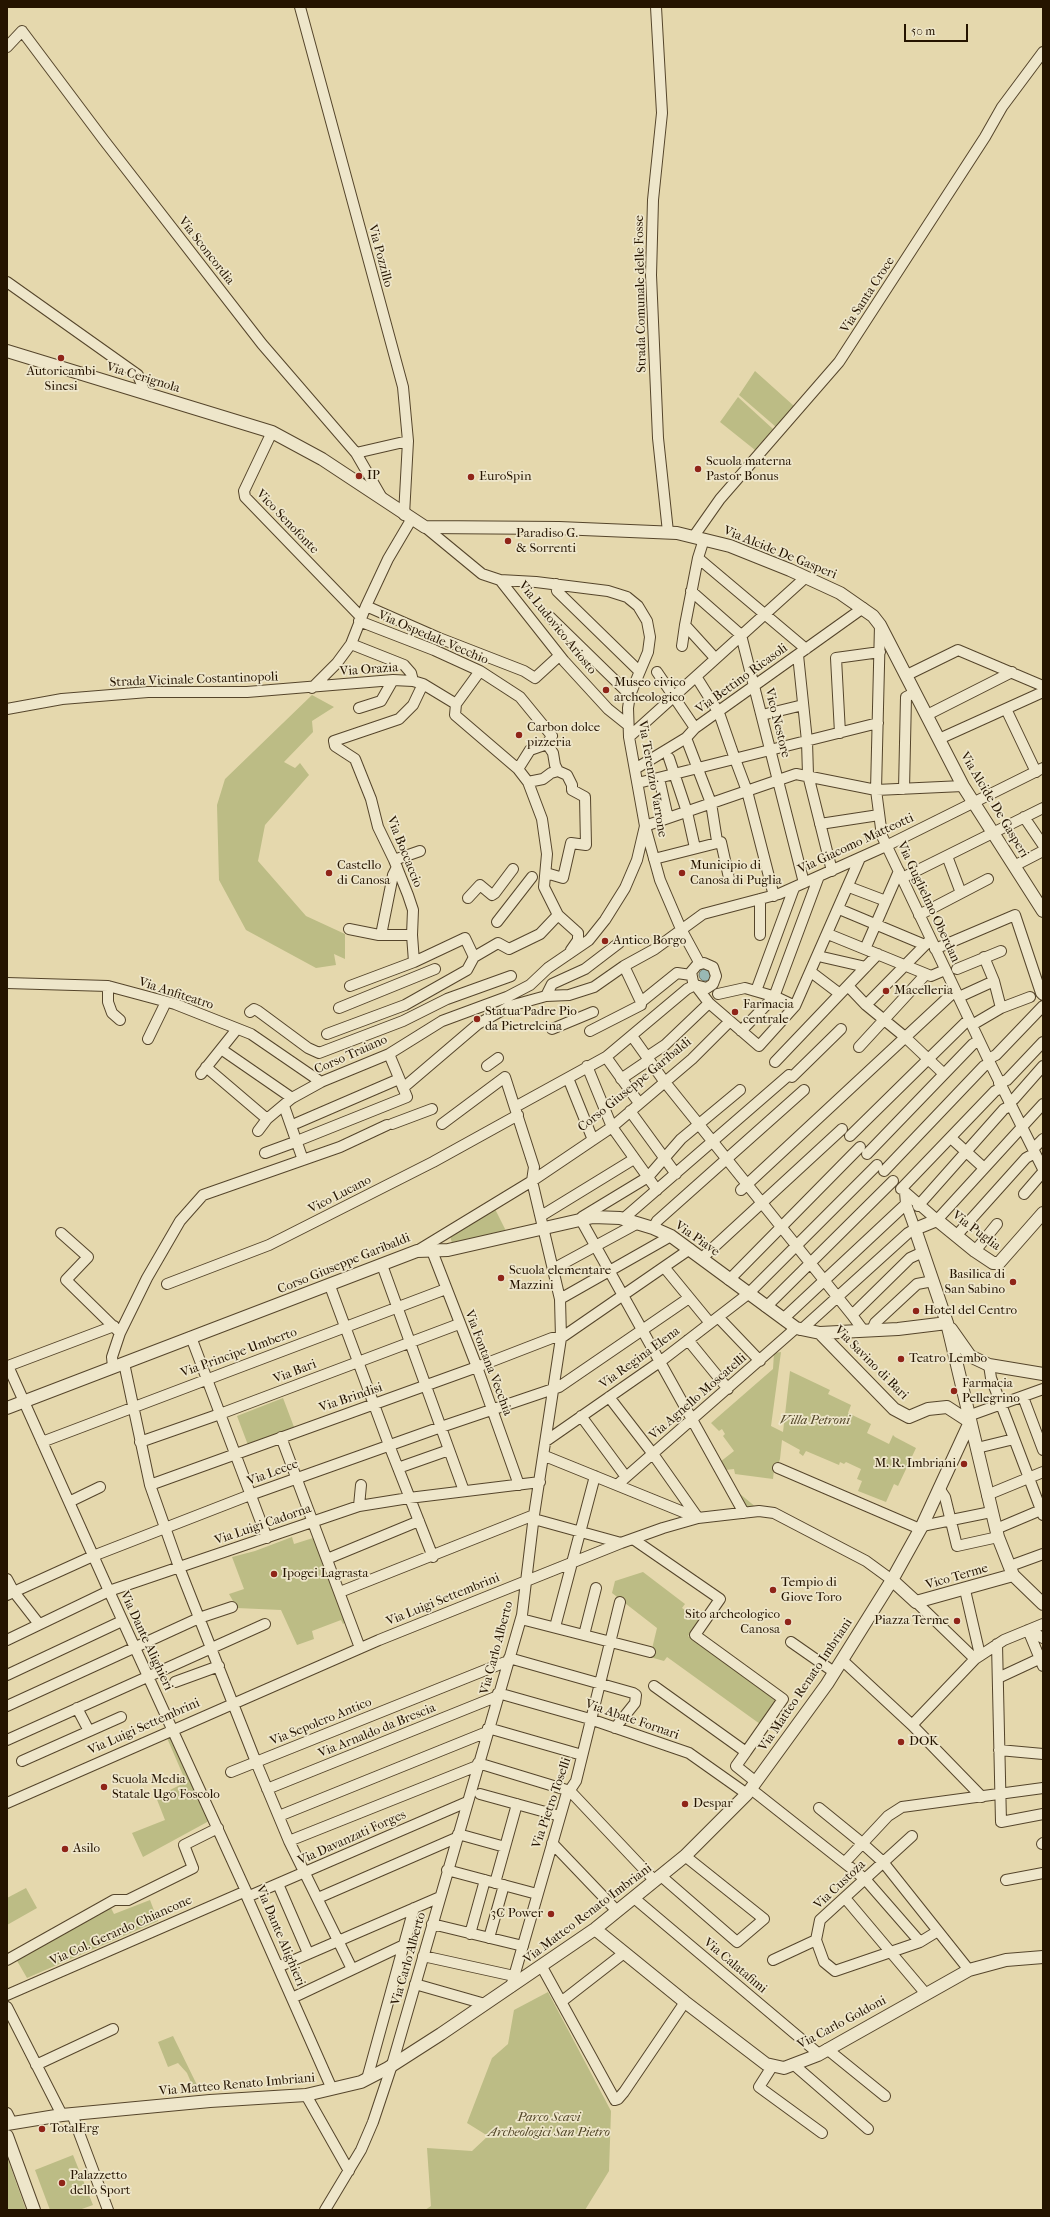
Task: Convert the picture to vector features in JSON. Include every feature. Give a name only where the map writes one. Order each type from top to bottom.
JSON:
[{"type":"street","name":"Via Pozzillo","points":[[300,7],[403,387],[408,441],[408,518]]},
{"type":"street","name":"Strada Comunale delle Fosse","points":[[656,7],[662,113],[653,193],[651,275],[658,438],[668,532]]},
{"type":"street","name":"Via Sconcordia","points":[[7,47],[22,31],[103,139],[262,344],[356,453],[384,502]]},
{"type":"street","name":"Via Santa Croce","points":[[682,646],[698,558],[699,537],[720,499],[839,362],[985,137],[1002,107],[1043,52]]},
{"type":"street","points":[[7,282],[138,375],[145,393]]},
{"type":"street","name":"Via Cerignola","points":[[7,351],[272,432]]},
{"type":"street","points":[[272,432],[322,459],[408,518],[425,527]]},
{"type":"street","name":"Vico Senofonte","points":[[272,432],[244,491],[245,497],[360,619]]},
{"type":"street","points":[[356,453],[408,441]]},
{"type":"street","points":[[312,688],[337,663],[350,644],[360,619],[408,518]]},
{"type":"street","name":"Via Alcide De Gasperi","points":[[425,527],[559,528],[668,532],[699,537],[730,546],[806,577],[840,594],[873,616],[880,625],[963,786],[1043,911]]},
{"type":"street","name":"Via Terenzio Varrone","points":[[425,527],[482,574],[500,580],[556,584],[618,594],[638,606],[647,620],[650,637],[648,652],[630,695],[628,725],[629,737],[645,826],[660,880],[681,929],[700,964]]},
{"type":"street","points":[[698,558],[764,615],[802,652],[803,705],[807,741],[808,775],[832,871]]},
{"type":"street","points":[[629,737],[697,678],[715,658],[806,577]]},
{"type":"street","name":"Via Ludovico Ariosto","points":[[500,580],[560,656],[608,709],[628,725]]},
{"type":"street","points":[[556,584],[557,590],[639,672]]},
{"type":"street","points":[[691,591],[741,635]]},
{"type":"street","points":[[366,606],[439,638],[524,671],[535,678],[560,656]]},
{"type":"street","name":"Via Bettino Ricasoli","points":[[635,769],[686,738],[695,728],[719,713],[862,608]]},
{"type":"street","points":[[549,616],[630,695]]},
{"type":"street","name":"Via Ospedale Vecchio","points":[[360,619],[480,671],[520,697],[552,736],[547,744],[553,753],[555,765],[558,771]]},
{"type":"street","points":[[685,625],[715,658]]},
{"type":"street","name":"Via Guglielmo Oberdan","points":[[880,625],[876,790],[882,836],[919,915],[928,942],[935,948],[989,1062],[1043,1169]]},
{"type":"street","name":"Vico Nestore","points":[[741,635],[804,883]]},
{"type":"street","points":[[350,644],[404,666],[418,682]]},
{"type":"street","points":[[906,675],[958,650],[1043,686]]},
{"type":"street","points":[[840,733],[836,658],[880,652]]},
{"type":"street","points":[[480,671],[456,704],[455,715],[518,769],[528,782],[542,819],[547,854],[544,887],[558,915],[578,933],[578,940],[570,952]]},
{"type":"street","points":[[657,672],[695,728]]},
{"type":"street","points":[[926,716],[1012,672]]},
{"type":"street","points":[[697,678],[719,713],[747,791],[774,896]]},
{"type":"street","points":[[359,708],[381,701],[393,680]]},
{"type":"street","name":"Via Orazia","points":[[312,688],[393,680],[418,682],[456,704]]},
{"type":"street","name":"Via Boccaccio","points":[[414,962],[412,935],[413,910],[396,863],[378,827],[371,799],[355,759],[335,746],[334,741],[399,718],[413,705],[418,682]]},
{"type":"street","name":"Strada Vicinale Costantinopoli","points":[[7,709],[62,699],[148,692],[247,692],[312,688]]},
{"type":"street","points":[[939,739],[1043,692]]},
{"type":"street","points":[[904,789],[906,697],[914,693]]},
{"type":"street","points":[[762,715],[803,705]]},
{"type":"street","points":[[1006,709],[1040,770]]},
{"type":"street","points":[[638,783],[878,724]]},
{"type":"street","points":[[686,738],[699,768],[711,803],[717,841],[721,842],[729,878]]},
{"type":"street","points":[[518,769],[530,750],[547,744]]},
{"type":"street","points":[[669,758],[687,812],[695,848]]},
{"type":"street","name":"Via Giacomo Matteotti","points":[[508,1002],[541,997],[569,996],[594,987],[624,966],[655,949],[703,914],[774,896],[794,888],[886,846],[1040,770]]},
{"type":"street","points":[[528,782],[543,778],[558,771],[567,775],[572,785],[572,790],[585,797],[586,845],[571,843],[563,878],[546,873]]},
{"type":"street","points":[[265,1153],[298,1141],[403,1088],[478,1024],[492,1017],[548,968],[589,940],[605,920],[625,888],[637,860],[645,826],[796,774],[808,775],[876,790],[963,786]]},
{"type":"street","points":[[660,778],[668,818]]},
{"type":"street","points":[[865,949],[886,901],[900,875],[947,856],[1043,808]]},
{"type":"street","points":[[820,824],[879,815]]},
{"type":"street","points":[[1024,817],[1043,845]]},
{"type":"street","points":[[654,859],[717,841]]},
{"type":"street","points":[[381,935],[396,863],[420,851]]},
{"type":"street","points":[[1014,866],[1043,851]]},
{"type":"street","points":[[947,856],[961,893]]},
{"type":"street","points":[[721,1013],[716,974],[713,967],[707,964],[700,964],[694,967],[691,975],[695,985],[709,1003],[758,1046],[795,1006],[839,909],[860,858]]},
{"type":"street","points":[[468,898],[480,885],[492,895],[513,868]]},
{"type":"street","points":[[741,1031],[774,997],[819,876]]},
{"type":"street","points":[[497,922],[532,877]]},
{"type":"street","points":[[919,915],[988,879]]},
{"type":"street","points":[[849,886],[886,901]]},
{"type":"street","points":[[756,991],[794,888]]},
{"type":"street","points":[[760,899],[760,935]]},
{"type":"street","points":[[839,909],[876,925],[928,942],[866,1005]]},
{"type":"street","points":[[327,1034],[405,1005],[467,970],[474,957],[498,943],[509,949],[540,934],[558,915]]},
{"type":"street","points":[[935,948],[1015,915],[1042,994]]},
{"type":"street","points":[[349,929],[381,935],[412,935]]},
{"type":"street","points":[[828,934],[931,976],[945,970]]},
{"type":"street","points":[[350,986],[414,962],[466,938],[474,957]]},
{"type":"street","points":[[530,985],[541,997],[552,984],[584,969],[619,943]]},
{"type":"street","points":[[957,969],[1001,951]]},
{"type":"street","points":[[775,1062],[878,954]]},
{"type":"street","points":[[818,956],[866,967]]},
{"type":"street","points":[[984,958],[994,981],[996,995],[1001,1008]]},
{"type":"street","points":[[624,966],[641,1002]]},
{"type":"street","points":[[339,1008],[435,969]]},
{"type":"street","points":[[810,972],[840,994]]},
{"type":"street","points":[[590,1031],[641,1005],[641,1002],[677,973],[691,975]]},
{"type":"street","points":[[859,1047],[926,974]]},
{"type":"street","points":[[250,1012],[254,1010],[258,1011],[308,1048],[319,1053],[402,1021],[447,999],[511,976]]},
{"type":"street","points":[[695,985],[707,988],[716,981]]},
{"type":"street","points":[[744,1186],[826,1112],[905,1037],[957,994],[994,981]]},
{"type":"street","name":"Via Anfiteatro","points":[[7,983],[108,986],[166,1002],[251,1034],[321,1082]]},
{"type":"street","name":"Vico Lucano","points":[[167,1284],[269,1245],[433,1162],[587,1066],[606,1057],[687,989],[695,985]]},
{"type":"street","points":[[108,986],[110,1008],[112,1013],[120,1020]]},
{"type":"street","points":[[848,986],[866,1005],[905,1037],[944,1074]]},
{"type":"street","points":[[718,994],[745,988],[774,997],[795,1006]]},
{"type":"street","points":[[702,1258],[762,1203],[846,1132],[970,1022],[1030,997]]},
{"type":"street","points":[[148,1039],[166,1002]]},
{"type":"street","name":"Corso Traiano","points":[[258,1130],[267,1119],[292,1098],[321,1082],[389,1054],[442,1021],[460,1013],[485,1006],[508,1002]]},
{"type":"street","points":[[621,1079],[665,1045],[709,1003]]},
{"type":"street","points":[[485,1006],[492,1017]]},
{"type":"street","name":"Via Regina Elena","points":[[546,1441],[661,1361],[748,1294],[797,1245],[880,1168],[989,1062],[1043,1006]]},
{"type":"street","points":[[552,1029],[592,1012]]},
{"type":"street","name":"Corso Giuseppe Garibaldi","points":[[7,1408],[191,1337],[330,1286],[417,1251],[532,1181],[612,1127],[664,1081],[692,1059],[730,1021]]},
{"type":"street","points":[[623,1220],[713,1141],[791,1076],[841,1028]]},
{"type":"street","points":[[237,1029],[203,1071],[267,1119]]},
{"type":"street","points":[[632,1036],[664,1081],[728,1159],[744,1186],[762,1203],[782,1226],[838,1298],[867,1330],[917,1284],[933,1281]]},
{"type":"street","points":[[730,1280],[782,1226],[944,1074],[973,1044],[979,1041]]},
{"type":"street","points":[[1042,1602],[1011,1570],[997,1533],[947,1323],[906,1204],[903,1191],[950,1138],[1043,1042]]},
{"type":"street","points":[[221,1049],[292,1098]]},
{"type":"street","points":[[389,1054],[403,1088]]},
{"type":"street","points":[[606,1057],[639,1103]]},
{"type":"street","points":[[486,1066],[498,1058]]},
{"type":"street","points":[[587,1066],[612,1127],[657,1190]]},
{"type":"street","points":[[918,1206],[1043,1066]]},
{"type":"street","name":"Via Carlo Alberto","points":[[324,2210],[361,2150],[373,2122],[392,2065],[447,1870],[521,1619],[534,1517],[562,1338],[560,1299],[545,1229],[532,1181],[534,1167],[505,1076],[442,1124]]},
{"type":"street","points":[[568,1078],[593,1140]]},
{"type":"street","points":[[297,1123],[403,1088]]},
{"type":"street","points":[[740,1090],[681,1139],[648,1177],[582,1217],[581,1220],[661,1361],[744,1513]]},
{"type":"street","points":[[653,1228],[657,1221],[804,1090]]},
{"type":"street","points":[[915,1229],[937,1220],[1043,1104]]},
{"type":"street","points":[[284,1106],[304,1160]]},
{"type":"street","points":[[352,1969],[289,1841],[179,1567],[150,1485],[132,1407],[119,1365],[112,1357],[117,1330],[180,1221],[203,1195],[304,1160],[432,1109]]},
{"type":"street","points":[[630,1111],[676,1174]]},
{"type":"street","points":[[950,1138],[984,1168]]},
{"type":"street","points":[[956,1236],[1034,1151],[1043,1139]]},
{"type":"street","points":[[541,1216],[634,1159]]},
{"type":"street","points":[[1024,1194],[1043,1169]]},
{"type":"street","points":[[766,1307],[893,1181]]},
{"type":"street","name":"Via Puglia","points":[[903,1191],[918,1206],[974,1251],[993,1263],[999,1263],[1043,1213]]},
{"type":"street","points":[[783,1319],[906,1204]]},
{"type":"street","name":"Via Piave","points":[[417,1251],[448,1250],[593,1217],[609,1217],[638,1223],[671,1236],[748,1294],[799,1329],[820,1333],[947,1323]]},
{"type":"street","points":[[553,1269],[638,1223]]},
{"type":"street","points":[[974,1251],[997,1224]]},
{"type":"street","name":"Via Agnello Moscatelli","points":[[617,1485],[760,1361],[838,1298],[908,1232],[915,1229]]},
{"type":"street","points":[[61,1233],[88,1257],[66,1280],[117,1330]]},
{"type":"street","points":[[560,1299],[671,1236]]},
{"type":"street","points":[[562,1338],[690,1249]]},
{"type":"street","name":"Via Fontana Vecchia","points":[[432,1250],[459,1324],[477,1367],[519,1484]]},
{"type":"street","points":[[852,1315],[910,1258],[923,1252]]},
{"type":"street","points":[[382,1265],[409,1343],[464,1491]]},
{"type":"street","points":[[664,1266],[710,1323]]},
{"type":"street","points":[[330,1286],[388,1445],[433,1557]]},
{"type":"street","name":"Via Principe Umberto","points":[[42,1442],[446,1289]]},
{"type":"street","name":"Via Lecce","points":[[10,1593],[93,1556],[250,1495],[388,1445],[559,1387],[689,1298]]},
{"type":"street","points":[[718,1317],[760,1361]]},
{"type":"street","points":[[947,1323],[970,1356],[985,1363],[1043,1374]]},
{"type":"street","name":"Via Bari","points":[[140,1442],[220,1414],[459,1324]]},
{"type":"street","name":"Via Dante Alighieri","points":[[117,1330],[8,1366],[122,1621],[218,1828],[332,2089]]},
{"type":"street","name":"Via Savino di Bari","points":[[820,1333],[894,1409],[909,1417],[928,1409],[948,1407]]},
{"type":"street","points":[[191,1337],[267,1538]]},
{"type":"street","name":"Via Brindisi","points":[[150,1485],[477,1367],[552,1338],[562,1338]]},
{"type":"street","points":[[688,1340],[728,1389]]},
{"type":"street","points":[[958,1371],[985,1363]]},
{"type":"street","points":[[939,1488],[945,1497],[957,1546],[997,1533],[1042,1512],[985,1363]]},
{"type":"street","points":[[969,1419],[1043,1389]]},
{"type":"street","points":[[948,1407],[957,1402],[964,1395]]},
{"type":"street","points":[[608,1397],[653,1454],[698,1518]]},
{"type":"street","points":[[1023,1397],[1043,1450]]},
{"type":"street","points":[[948,1407],[969,1419]]},
{"type":"street","points":[[581,1416],[626,1477]]},
{"type":"street","name":"Via Matteo Renato Imbriani","points":[[9,2120],[306,2095],[367,2079],[392,2065],[485,2004],[513,1982],[542,1967],[595,1929],[686,1856],[752,1788],[834,1672],[892,1580],[921,1528],[969,1419]]},
{"type":"street","points":[[280,1437],[360,1648]]},
{"type":"street","points":[[977,1448],[1014,1439]]},
{"type":"street","points":[[398,1468],[449,1450]]},
{"type":"street","points":[[544,1456],[698,1518]]},
{"type":"street","points":[[778,1468],[921,1528],[991,1512]]},
{"type":"street","points":[[987,1495],[1043,1472]]},
{"type":"street","points":[[555,1628],[596,1476]]},
{"type":"street","name":"Via Luigi Cadorna","points":[[7,1640],[109,1591],[359,1506],[409,1498],[540,1482]]},
{"type":"street","points":[[359,1506],[361,1486]]},
{"type":"street","points":[[69,1502],[100,1487]]},
{"type":"street","name":"Via Luigi Settembrini","points":[[8,1800],[360,1648],[573,1562],[633,1539],[698,1518],[744,1513],[774,1513],[866,1561],[892,1580]]},
{"type":"street","points":[[340,1592],[534,1517],[621,1544]]},
{"type":"street","points":[[327,1559],[419,1521]]},
{"type":"street","points":[[633,1539],[720,1600],[695,1635],[783,1698],[736,1766],[752,1788],[846,1861],[866,1879],[920,1942]]},
{"type":"street","points":[[1011,1570],[1043,1554]]},
{"type":"street","name":"Vico Terme","points":[[892,1580],[916,1602],[965,1590],[1011,1570]]},
{"type":"street","points":[[7,1579],[10,1593],[39,1624]]},
{"type":"street","points":[[584,1635],[596,1588]]},
{"type":"street","points":[[965,1590],[977,1657]]},
{"type":"street","name":"Via Pietro Toselli","points":[[513,1982],[560,1816],[570,1791],[576,1781],[590,1719],[620,1602]]},
{"type":"street","points":[[916,1602],[977,1657]]},
{"type":"street","points":[[7,1706],[200,1618],[232,1607]]},
{"type":"street","points":[[521,1619],[650,1652]]},
{"type":"street","points":[[7,1675],[122,1621]]},
{"type":"street","points":[[7,1740],[265,1624]]},
{"type":"street","points":[[912,1725],[977,1657],[997,1644],[1043,1624]]},
{"type":"street","points":[[1028,1630],[1043,1638]]},
{"type":"street","points":[[998,1678],[1042,1662],[1028,1630]]},
{"type":"street","points":[[791,1642],[834,1672]]},
{"type":"street","points":[[997,1644],[999,1795],[1001,1822],[1043,1814]]},
{"type":"street","points":[[509,1659],[633,1693],[636,1695],[635,1703],[615,1728]]},
{"type":"street","name":"Via Sepolcro Antico","points":[[232,1772],[509,1659]]},
{"type":"street","points":[[842,1660],[912,1725],[982,1797]]},
{"type":"street","points":[[175,1682],[219,1666]]},
{"type":"street","points":[[654,1686],[746,1752]]},
{"type":"street","name":"Via Abate Fornari","points":[[498,1694],[590,1719],[689,1753],[752,1788]]},
{"type":"street","name":"Via Arnaldo da Brescia","points":[[267,1789],[498,1694]]},
{"type":"street","points":[[77,1708],[89,1731]]},
{"type":"street","points":[[22,1761],[121,1717]]},
{"type":"street","points":[[279,1816],[488,1730],[582,1755]]},
{"type":"street","points":[[999,1750],[1043,1754]]},
{"type":"street","points":[[289,1841],[478,1765],[570,1791],[658,1879],[737,1942],[764,1919],[686,1856]]},
{"type":"street","points":[[846,1861],[888,1816],[902,1807],[1043,1788]]},
{"type":"street","points":[[480,1794],[560,1816]]},
{"type":"street","name":"Via Davanzati Forges","points":[[247,1894],[278,1884],[467,1802]]},
{"type":"street","points":[[470,1934],[495,1882],[517,1804]]},
{"type":"street","points":[[819,1808],[883,1862],[969,1970]]},
{"type":"street","name":"Via Col. Gerardo Chiancone","points":[[7,1960],[114,1900],[128,1900],[193,1868],[184,1845],[218,1828]]},
{"type":"street","points":[[318,1898],[457,1836],[505,1847]]},
{"type":"street","name":"Via Custoza","points":[[816,1940],[820,1920],[912,1836]]},
{"type":"street","points":[[552,1843],[617,1911]]},
{"type":"street","points":[[447,1870],[537,1894]]},
{"type":"street","points":[[1006,1880],[1043,1873]]},
{"type":"street","points":[[490,1938],[495,1882]]},
{"type":"street","points":[[278,1884],[308,1954]]},
{"type":"street","name":"Via Col. Gerardo Chiancone","points":[[7,1995],[247,1894]]},
{"type":"street","points":[[278,1967],[440,1897]]},
{"type":"street","name":"Via Calatafimi","points":[[634,1898],[823,2052],[885,2096]]},
{"type":"street","points":[[845,1898],[926,1994]]},
{"type":"street","points":[[367,2079],[414,1908]]},
{"type":"street","points":[[432,1924],[523,1946]]},
{"type":"street","name":"Via Carlo Goldoni","points":[[595,1929],[685,2002],[766,2064],[784,2068],[823,2052],[969,1970],[1006,1960],[1043,1957]]},
{"type":"street","points":[[773,1960],[816,1940],[824,1962],[835,1971],[920,1942],[938,1931]]},
{"type":"street","points":[[292,1998],[404,1945]]},
{"type":"street","points":[[561,2002],[624,1953]]},
{"type":"street","points":[[423,1956],[513,1982]]},
{"type":"street","points":[[542,1967],[615,2100],[618,2099],[624,2092],[685,2002]]},
{"type":"street","points":[[415,1984],[485,2004]]},
{"type":"street","points":[[7,2008],[36,2065],[67,2115],[108,2210]]},
{"type":"street","points":[[36,2065],[113,2029]]},
{"type":"street","points":[[793,2064],[868,2129]]},
{"type":"street","points":[[773,2065],[759,2087],[822,2133]]},
{"type":"street","points":[[306,2095],[349,2171]]},
{"type":"street","points":[[7,2136],[34,2210]]},
{"type":"green space","points":[[755,371],[794,406],[776,427],[739,395]]},
{"type":"green space","points":[[738,397],[773,429],[755,450],[720,422]]},
{"type":"green space","points":[[312,695],[334,707],[312,721],[313,732],[284,762],[295,768],[300,763],[309,775],[265,825],[258,861],[306,916],[345,934],[345,959],[334,954],[336,965],[316,968],[246,930],[219,880],[217,805],[225,779]]},
{"type":"green space","points":[[495,1209],[506,1231],[452,1243],[450,1236]]},
{"type":"green space","name":"Villa Petroni","points":[[781,1352],[771,1426],[783,1432],[790,1371],[830,1390],[828,1394],[851,1405],[848,1413],[871,1424],[867,1433],[889,1444],[893,1435],[916,1448],[898,1486],[894,1484],[886,1502],[858,1491],[862,1481],[857,1479],[861,1469],[846,1462],[844,1464],[840,1462],[839,1465],[806,1451],[803,1456],[799,1453],[800,1450],[782,1440],[780,1459],[777,1468],[774,1470],[773,1479],[735,1474],[734,1469],[725,1470],[720,1462],[734,1451],[723,1436],[725,1434],[722,1429],[719,1431],[711,1423],[773,1369],[774,1353]]},
{"type":"green space","points":[[283,1398],[294,1427],[248,1445],[237,1416]]},
{"type":"green space","points":[[734,1489],[757,1508],[746,1509]]},
{"type":"green space","points":[[292,1537],[294,1544],[313,1538],[346,1622],[343,1624],[341,1620],[312,1631],[314,1639],[297,1645],[281,1610],[237,1608],[229,1594],[244,1589],[232,1557],[255,1551]]},
{"type":"green space","points":[[643,1572],[685,1604],[682,1608],[700,1620],[688,1636],[774,1698],[775,1701],[760,1724],[667,1657],[664,1661],[650,1657],[657,1628],[612,1593],[615,1581]]},
{"type":"green space","points":[[173,1736],[209,1821],[143,1857],[132,1833],[165,1820],[156,1797],[186,1782],[167,1738]]},
{"type":"green space","points":[[26,1888],[37,1908],[7,1925],[7,1898]]},
{"type":"green space","points":[[150,1900],[158,1921],[27,1978],[16,1959],[110,1906],[114,1914]]},
{"type":"green space","name":"Parco Scavi Archeologici San Pietro","points":[[548,1992],[611,2111],[609,2171],[585,2210],[425,2210],[431,2206],[427,2148],[472,2151],[488,2136],[467,2123],[492,2058],[508,2044],[514,2010]]},
{"type":"green space","points":[[173,2036],[197,2085],[193,2087],[187,2073],[178,2063],[168,2067],[158,2042]]},
{"type":"green space","name":"Palazzetto dello Sport","points":[[73,2155],[93,2205],[79,2210],[50,2210],[35,2170]]},
{"type":"green space","points":[[7,2157],[26,2210],[7,2210]]},
{"type":"water","points":[[703,969],[707,969],[711,975],[707,981],[703,981],[699,977],[699,973]]},
{"type":"place","name":"Autoricambi Sinesi","points":[[61,358]]},
{"type":"place","name":"Scuola materna Pastor Bonus","points":[[698,469]]},
{"type":"place","name":"IP","points":[[359,476]]},
{"type":"place","name":"EuroSpin","points":[[471,477]]},
{"type":"place","name":"Paradiso G. & Sorrenti","points":[[508,541]]},
{"type":"place","name":"Museo civico archeologico","points":[[606,690]]},
{"type":"place","name":"Carbon dolce pizzeria","points":[[519,735]]},
{"type":"place","name":"Castello di Canosa","points":[[329,873]]},
{"type":"place","name":"Municipio di Canosa di Puglia","points":[[682,873]]},
{"type":"place","name":"Antico Borgo","points":[[605,941]]},
{"type":"place","name":"Macelleria","points":[[886,991]]},
{"type":"place","name":"Farmacia centrale","points":[[735,1012]]},
{"type":"place","name":"Statua Padre Pio da Pietrelcina","points":[[477,1019]]},
{"type":"place","name":"Scuola elementare Mazzini","points":[[501,1278]]},
{"type":"place","name":"Basilica di San Sabino","points":[[1013,1282]]},
{"type":"place","name":"Hotel del Centro","points":[[916,1311]]},
{"type":"place","name":"Teatro Lembo","points":[[901,1359]]},
{"type":"place","name":"Farmacia Pellegrino","points":[[954,1391]]},
{"type":"place","name":"M. R. Imbriani","points":[[964,1464]]},
{"type":"place","name":"Ipogei Lagrasta","points":[[274,1574]]},
{"type":"place","name":"Tempio di Giove Toro","points":[[773,1590]]},
{"type":"place","name":"Piazza Terme","points":[[957,1621]]},
{"type":"place","name":"Sito archeologico Canosa","points":[[788,1622]]},
{"type":"place","name":"DOK","points":[[901,1742]]},
{"type":"place","name":"Scuola Media Statale Ugo Foscolo","points":[[104,1787]]},
{"type":"place","name":"Despar","points":[[685,1804]]},
{"type":"place","name":"Asilo","points":[[65,1849]]},
{"type":"place","name":"3C Power","points":[[551,1914]]},
{"type":"place","name":"TotalErg","points":[[42,2129]]},
{"type":"place","name":"Palazzetto dello Sport","points":[[62,2183]]}]
